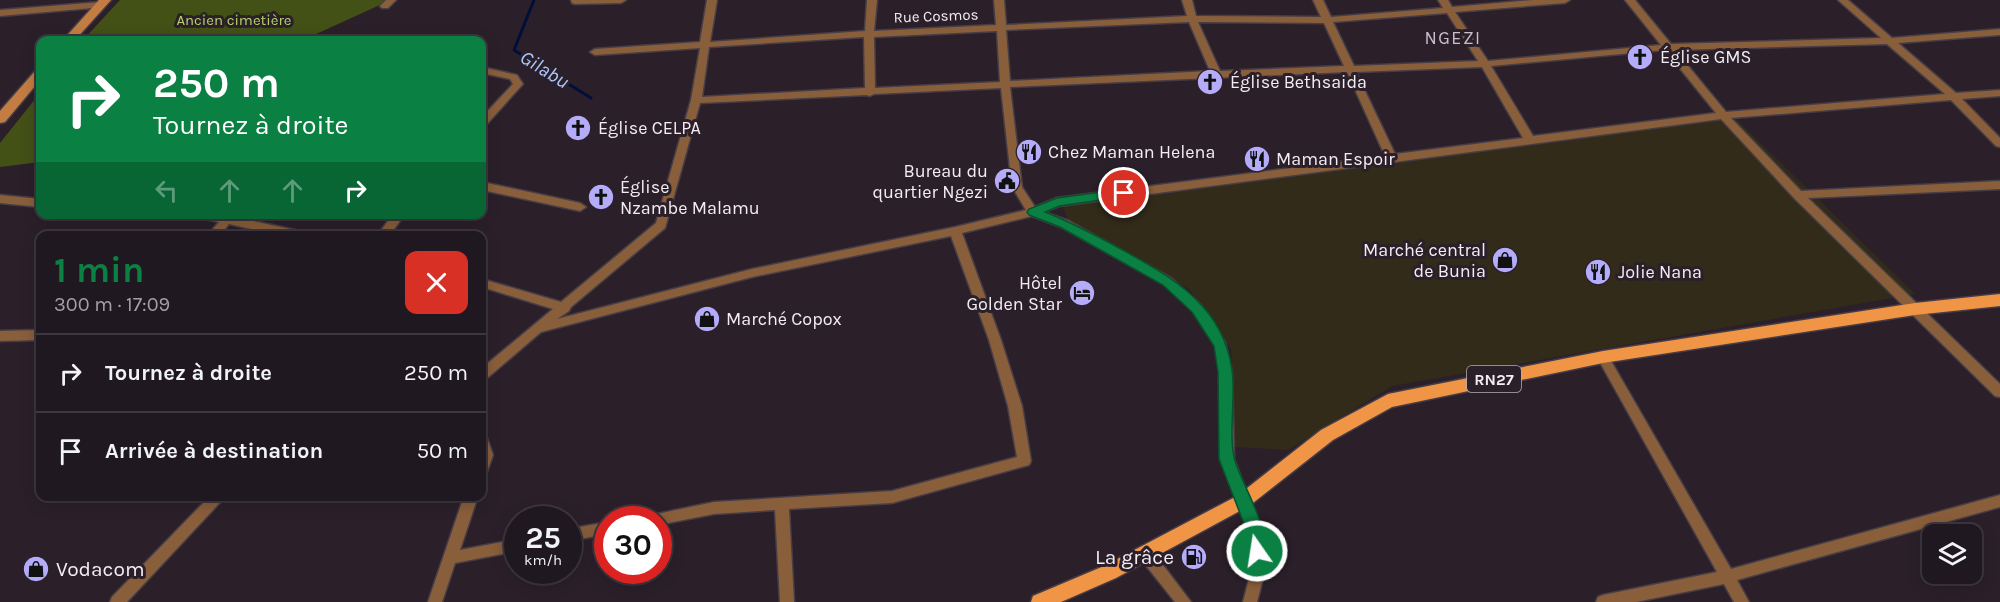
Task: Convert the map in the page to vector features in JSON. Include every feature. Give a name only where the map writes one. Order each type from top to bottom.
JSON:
[{"type":"main road","name":"RN27","points":[[1040,602],[1110,572],[1243,501],[1327,435],[1388,401],[1603,357],[1915,309],[2000,300]]},
{"type":"street","points":[[575,2],[621,0]]},
{"type":"street","points":[[486,372],[536,329],[565,308],[661,225],[696,100],[712,0]]},
{"type":"street","points":[[870,93],[868,34],[872,0]]},
{"type":"street","points":[[999,0],[1005,85],[1017,187],[1033,212],[1065,224],[1167,281],[1197,308],[1221,345],[1226,372],[1227,459],[1256,534],[1259,567],[1250,602]]},
{"type":"street","points":[[1187,0],[1192,20],[1216,74]]},
{"type":"street","points":[[1318,0],[1392,159]]},
{"type":"street","points":[[1443,0],[1485,64],[1529,139]]},
{"type":"street","name":"Rue Cosmos","points":[[595,52],[868,34],[1192,20],[1328,20],[1565,0]]},
{"type":"street","points":[[1630,0],[1723,115],[1797,195],[2000,392]]},
{"type":"street","points":[[1843,0],[1954,97],[2000,144]]},
{"type":"street","points":[[0,13],[103,2]]},
{"type":"street","points":[[73,36],[103,2]]},
{"type":"street","points":[[696,100],[1216,74],[1485,64],[1668,47],[1888,41],[2000,32]]},
{"type":"street","points":[[486,71],[514,77],[518,84],[486,119]]},
{"type":"street","points":[[0,119],[36,78]]},
{"type":"street","points":[[536,329],[753,273],[955,231],[1033,212],[1057,202],[1723,115],[2000,93]]},
{"type":"street","points":[[1797,195],[2000,185]]},
{"type":"street","points":[[486,187],[580,207]]},
{"type":"street","points":[[0,200],[36,203]]},
{"type":"street","points":[[216,231],[227,219]]},
{"type":"street","points":[[237,219],[284,231]]},
{"type":"street","points":[[386,231],[396,219]]},
{"type":"street","points":[[672,516],[714,508],[782,506],[892,497],[1024,461],[1015,406],[995,340],[955,231]]},
{"type":"street","points":[[486,284],[565,308]]},
{"type":"street","points":[[0,336],[36,335]]},
{"type":"street","points":[[1603,357],[1742,602]]},
{"type":"street","points":[[117,602],[214,501]]},
{"type":"street","points":[[435,602],[469,501]]},
{"type":"street","points":[[1603,602],[1728,576],[2000,501]]},
{"type":"street","points":[[782,506],[787,602]]},
{"type":"street","points":[[450,558],[504,548]]},
{"type":"street","points":[[1145,553],[1184,602]]},
{"type":"shaded area","name":"Marché central de Bunia","points":[[1735,118],[1915,294],[1392,386],[1288,450],[1235,447],[1231,349],[1189,289],[1073,231],[1061,203]]},
{"type":"green space","name":"Ancien cimetière","points":[[120,0],[384,0],[382,4],[312,36],[87,36]]},
{"type":"green space","points":[[36,98],[36,162],[0,167],[0,143]]},
{"type":"waterway","name":"Gilabu","points":[[534,0],[514,50],[591,98]]},
{"type":"place","name":"Église GMS","points":[[1640,57]]},
{"type":"place","name":"Église Bethsaida","points":[[1210,82]]},
{"type":"place","name":"Église CELPA","points":[[578,128]]},
{"type":"place","name":"Chez Maman Helena","points":[[1029,152]]},
{"type":"place","name":"Maman Espoir","points":[[1257,159]]},
{"type":"place","name":"Bureau du quartier Ngezi","points":[[1007,181]]},
{"type":"place","name":"Église Nzambe Malamu","points":[[601,197]]},
{"type":"place","name":"Marché central de Bunia","points":[[1505,260]]},
{"type":"place","name":"Jolie Nana","points":[[1598,272]]},
{"type":"place","name":"Hôtel Golden Star","points":[[1082,293]]},
{"type":"place","name":"Marché Copox","points":[[707,319]]},
{"type":"place","name":"La grâce","points":[[1194,557]]},
{"type":"place","name":"Vodacom","points":[[36,569]]},
{"type":"district","name":"NGEZI","points":[[1453,38]]},
{"type":"route","points":[[1124,193],[1057,202],[1033,212],[1065,224],[1167,281],[1197,308],[1221,345],[1226,372],[1227,459],[1256,534],[1257,551]]}]
